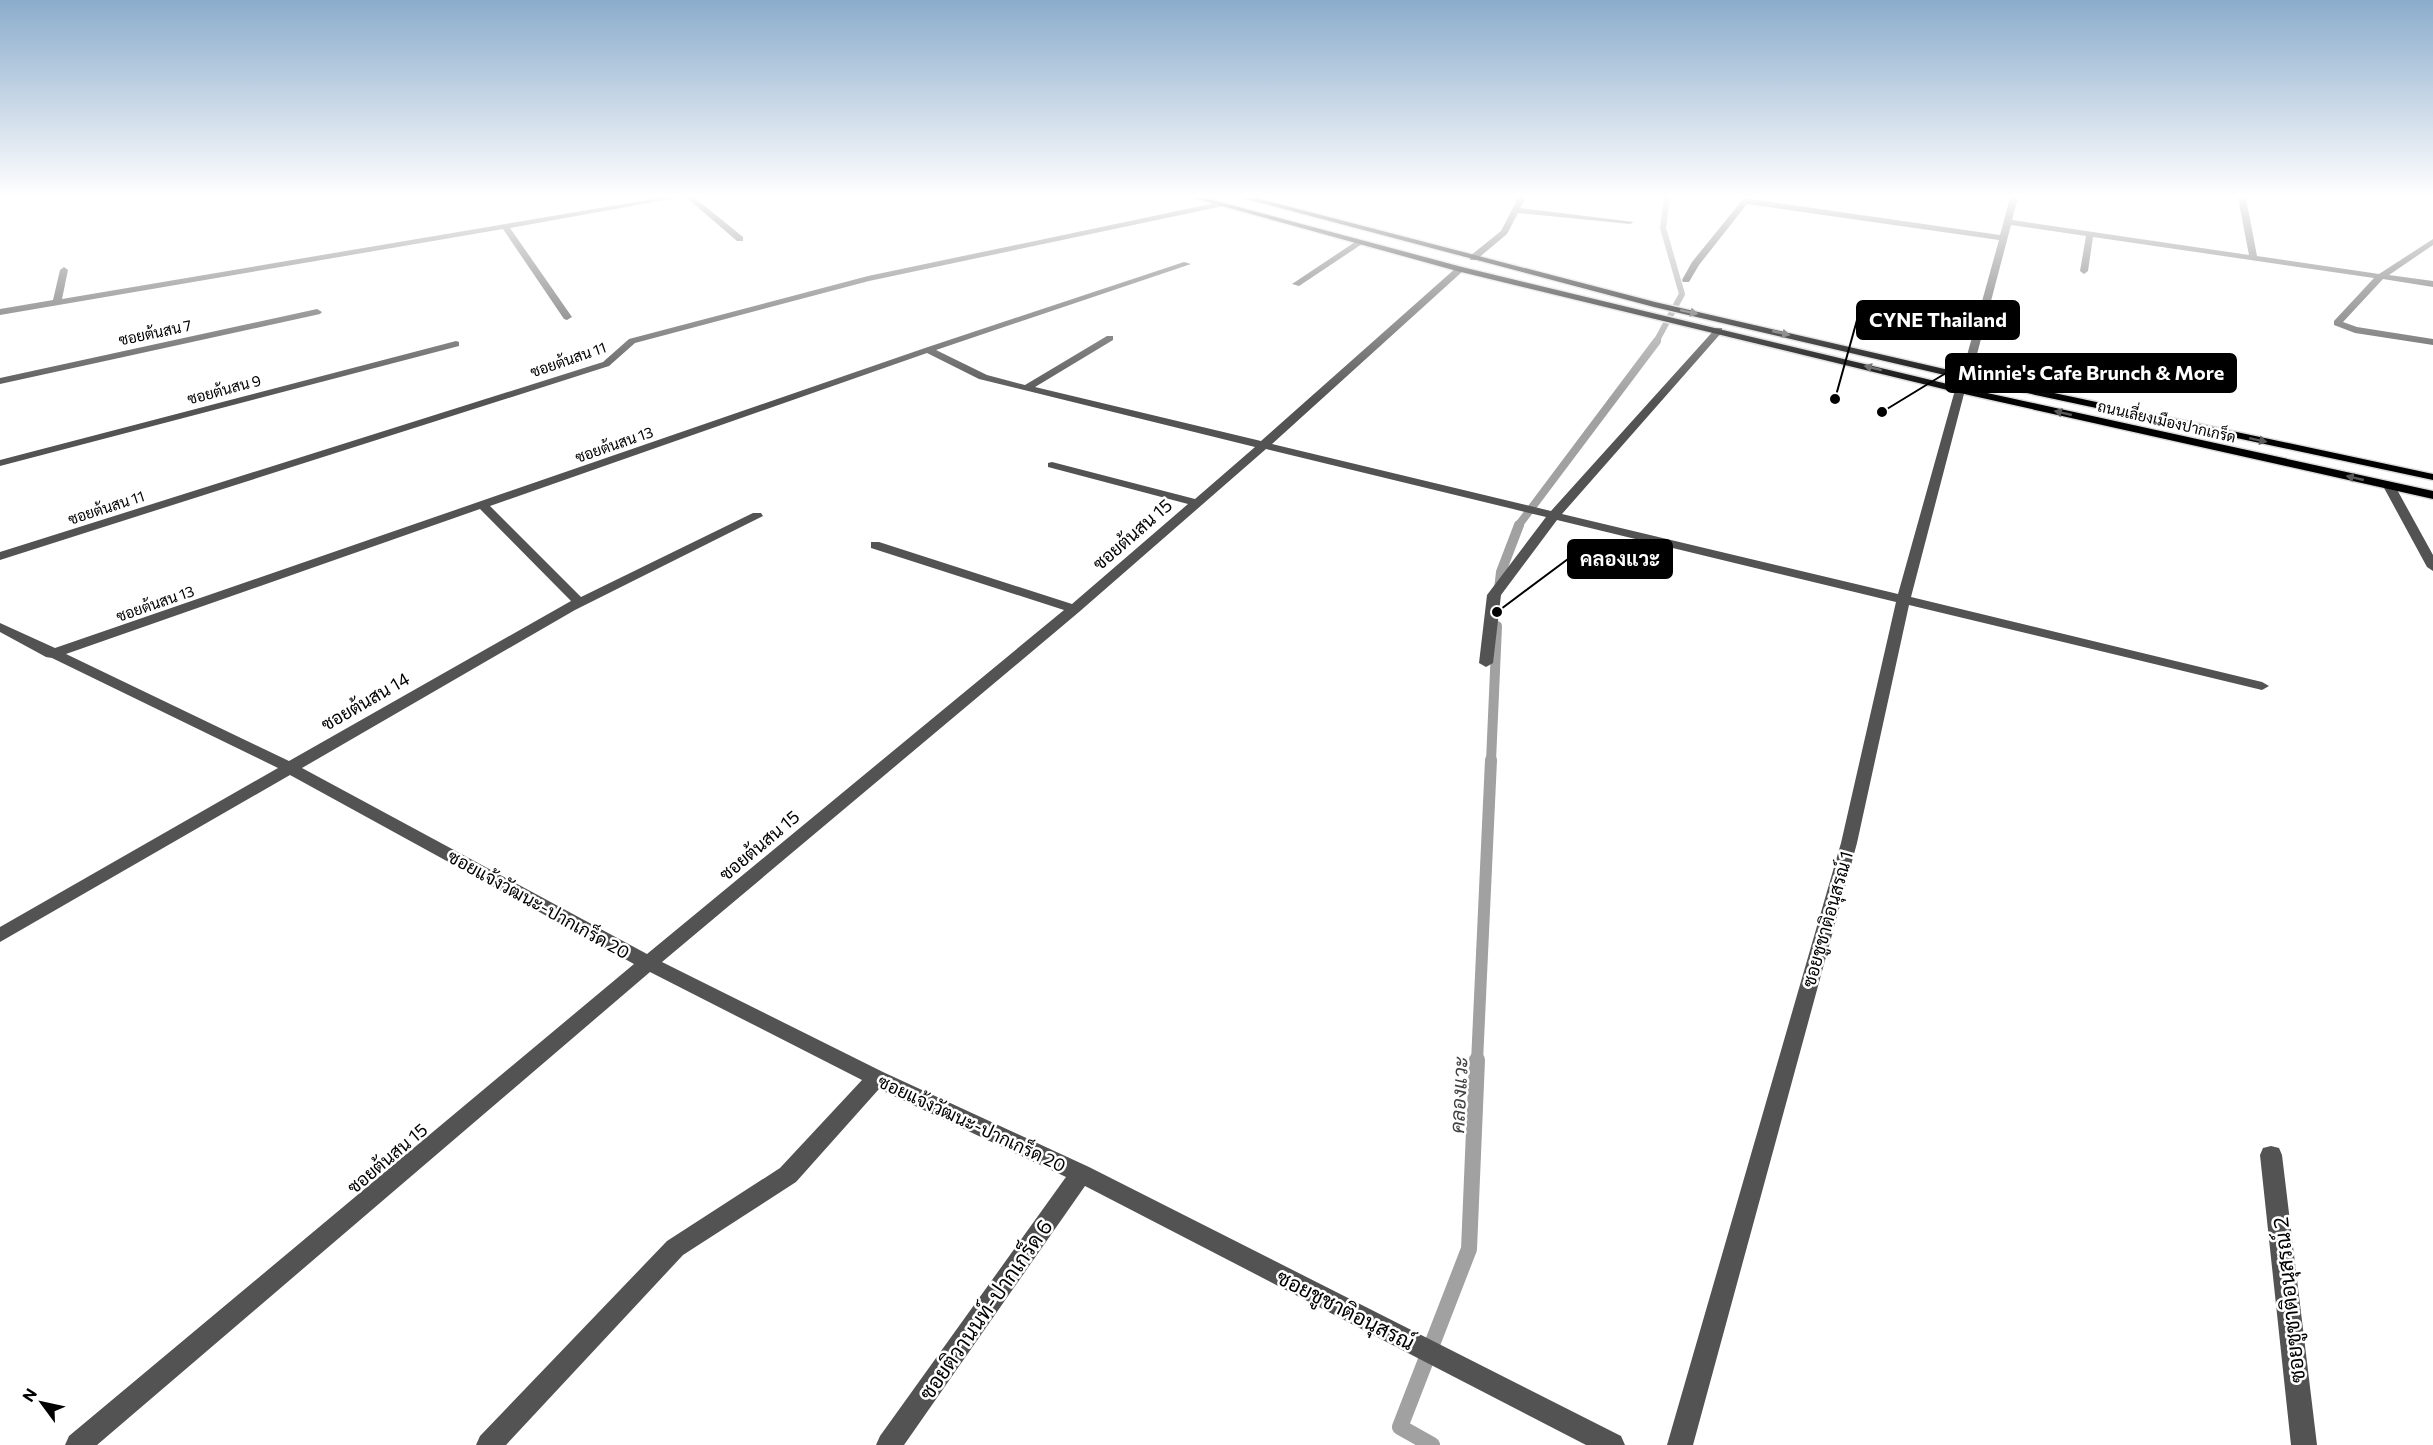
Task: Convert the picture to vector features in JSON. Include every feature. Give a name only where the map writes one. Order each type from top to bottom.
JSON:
[{"type":"main road","name":"ถนนเลี่ยงเมืองปากเกร็ด","points":[[1475,265],[1646,314],[1718,326],[2433,495]]},
{"type":"main road","name":"ถนนเลี่ยงเมืองปากเกร็ด","points":[[1477,265],[1654,304],[1718,326]]},
{"type":"main road","name":"ถนนเลี่ยงเมืองปากเกร็ด","points":[[1963,383],[2433,477]]},
{"type":"street","points":[[0,312],[273,265]]},
{"type":"street","points":[[532,265],[567,317]]},
{"type":"street","name":"ซอยต้นสน 11","points":[[0,556],[606,364],[615,359],[626,343],[632,341],[868,279],[932,265]]},
{"type":"street","name":"ซอยต้นสน 13","points":[[51,654],[928,350],[1183,265]]},
{"type":"street","points":[[1296,284],[1325,265]]},
{"type":"street","name":"ซอยต้นสน 15","points":[[78,1445],[648,963],[1074,609],[1264,445],[1463,265]]},
{"type":"street","points":[[1686,280],[1694,265]]},
{"type":"street","name":"ซอยชูชาติอนุสรณ์ 1","points":[[1680,1445],[1849,843],[1903,601],[1995,265]]},
{"type":"street","points":[[2084,271],[2085,265]]},
{"type":"street","points":[[2310,265],[2433,284]]},
{"type":"street","points":[[2398,265],[2380,277],[2337,323],[2355,330],[2433,342]]},
{"type":"street","points":[[57,302],[64,270]]},
{"type":"street","name":"ซอยต้นสน 7","points":[[0,381],[317,312]]},
{"type":"street","points":[[1486,663],[1494,595],[1508,578],[1548,515],[1718,326]]},
{"type":"street","points":[[1026,388],[1110,338]]},
{"type":"street","name":"ซอยต้นสน 9","points":[[0,463],[456,344]]},
{"type":"street","points":[[928,350],[983,377],[1026,388],[2262,686]]},
{"type":"street","points":[[1052,465],[1197,503]]},
{"type":"street","points":[[2389,486],[2433,567]]},
{"type":"street","points":[[483,506],[579,603]]},
{"type":"street","name":"ซอยต้นสน 14","points":[[0,935],[288,767],[579,603],[757,516]]},
{"type":"street","points":[[875,545],[1074,609]]},
{"type":"street","name":"ซอยแจ้งวัฒนะ-ปากเกร็ด 20","points":[[0,627],[51,654],[288,767],[648,963],[876,1078],[1081,1174]]},
{"type":"street","points":[[489,1445],[675,1248],[788,1175],[876,1078]]},
{"type":"street","name":"ซอยชูชาติอนุสรณ์ 2","points":[[2271,1155],[2304,1445]]},
{"type":"street","name":"ซอยชูชาติอนุสรณ์","points":[[1081,1174],[1612,1445]]},
{"type":"street","name":"ซอยติวานนท์-ปากเกร็ด 6","points":[[890,1445],[1081,1174]]},
{"type":"waterway","name":"คลองแวะ","points":[[1656,342],[1682,294],[1674,265]]},
{"type":"waterway","name":"คลองแวะ","points":[[1518,526],[1657,341]]},
{"type":"waterway","name":"คลองแวะ","points":[[1499,589],[1501,572],[1519,525]]},
{"type":"waterway","name":"คลองแวะ","points":[[1491,761],[1497,626]]},
{"type":"waterway","name":"คลองแวะ","points":[[1477,1062],[1491,760]]},
{"type":"waterway","name":"คลองแวะ","points":[[1432,1445],[1400,1427],[1469,1249],[1477,1060]]},
{"type":"place","name":"CYNE Thailand","points":[[1835,399]]},
{"type":"place","name":"Minnie's Cafe Brunch & More","points":[[1882,412]]},
{"type":"place","name":"คลองแวะ","points":[[1497,612]]}]
